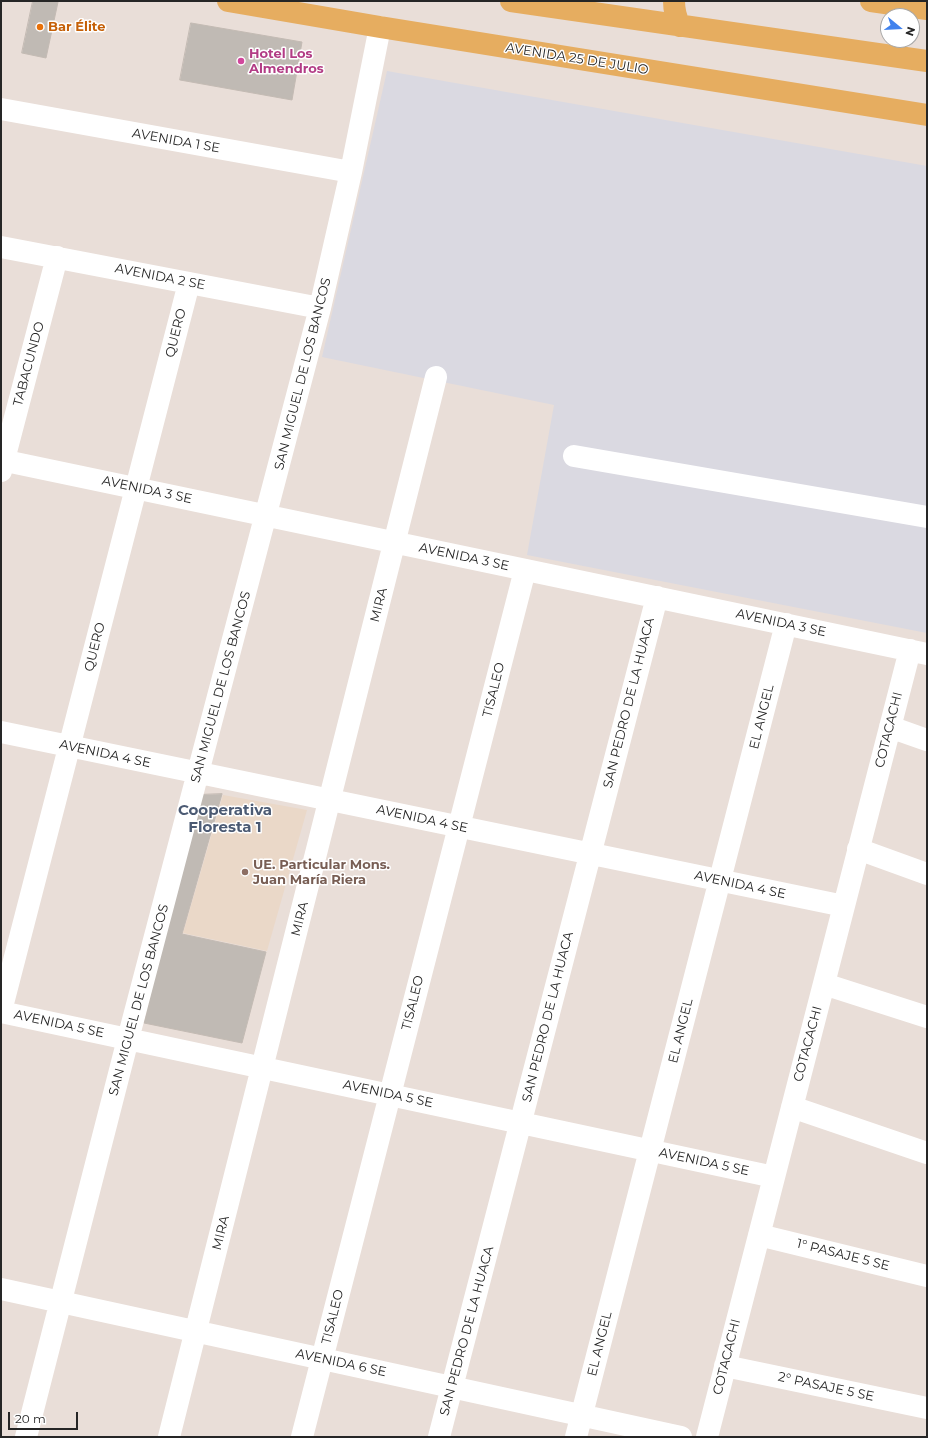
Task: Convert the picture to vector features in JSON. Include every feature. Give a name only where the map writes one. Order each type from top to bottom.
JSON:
[{"type":"main road","name":"AVENIDA 25 DE JULIO","points":[[228,1],[927,115]]},
{"type":"main road","points":[[511,1],[927,61]]},
{"type":"main road","points":[[674,1],[676,18],[680,26]]},
{"type":"main road","points":[[871,1],[927,9]]},
{"type":"street","name":"SAN MIGUEL DE LOS BANCOS","points":[[26,1437],[128,1039],[320,308],[351,172],[380,27]]},
{"type":"street","name":"AVENIDA 1 SE","points":[[1,110],[351,172]]},
{"type":"street","name":"AVENIDA 2 SE","points":[[1,247],[320,308]]},
{"type":"street","name":"TABACUNDO","points":[[2,464],[57,257]]},
{"type":"street","name":"QUERO","points":[[1,1012],[188,283]]},
{"type":"street","name":"MIRA","points":[[169,1437],[436,377]]},
{"type":"street","points":[[574,456],[927,517]]},
{"type":"street","name":"AVENIDA 3 SE","points":[[2,464],[136,488],[918,652]]},
{"type":"street","name":"TISALEO","points":[[302,1437],[525,570]]},
{"type":"street","name":"SAN PEDRO DE LA HUACA","points":[[439,1437],[657,597]]},
{"type":"street","name":"EL ANGEL","points":[[576,1437],[786,624]]},
{"type":"street","name":"COTACACHI","points":[[707,1437],[890,727],[918,652]]},
{"type":"street","points":[[890,727],[927,740]]},
{"type":"street","name":"AVENIDA 4 SE","points":[[1,732],[844,906]]},
{"type":"street","points":[[858,850],[927,874]]},
{"type":"street","points":[[824,984],[927,1017]]},
{"type":"street","name":"AVENIDA 5 SE","points":[[1,1012],[774,1177]]},
{"type":"street","points":[[792,1107],[927,1154]]},
{"type":"street","name":"1° PASAJE 5 SE","points":[[759,1235],[927,1276]]},
{"type":"street","name":"AVENIDA 6 SE","points":[[1,1289],[681,1437]]},
{"type":"street","name":"2° PASAJE 5 SE","points":[[725,1366],[927,1408]]},
{"type":"shaded area","points":[[387,71],[927,166],[927,633],[527,555],[554,405],[322,357]]},
{"type":"shaded area","name":"UE. Particular Mons. Juan María Riera","points":[[223,795],[307,810],[267,951],[183,933]]},
{"type":"building","name":"Bar Élite","points":[[33,1],[58,2],[46,58],[22,53]]},
{"type":"building","name":"Hotel Los Almendros","points":[[191,23],[302,42],[292,100],[180,80]]},
{"type":"building","points":[[222,794],[182,934],[266,952],[242,1043],[144,1023],[197,795]]},
{"type":"place","name":"Bar Élite","points":[[40,27]]},
{"type":"place","name":"Hotel Los Almendros","points":[[241,61]]},
{"type":"place","name":"UE. Particular Mons. Juan María Riera","points":[[245,872]]},
{"type":"district","name":"Cooperativa Floresta 1","points":[[225,820]]}]
